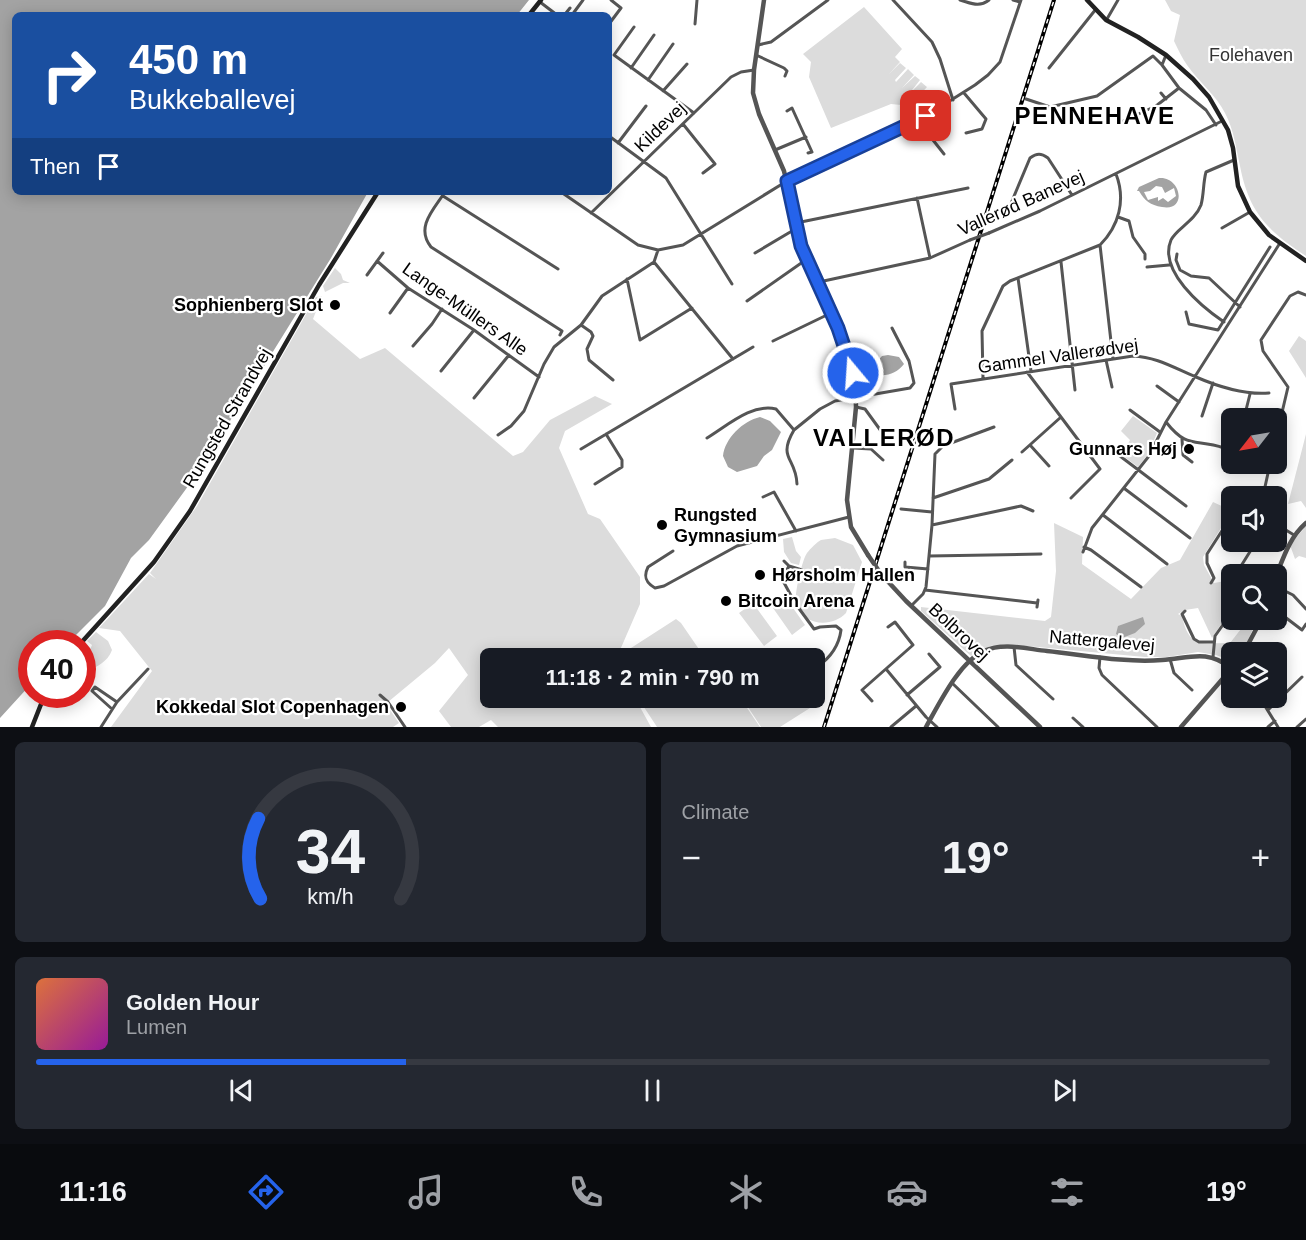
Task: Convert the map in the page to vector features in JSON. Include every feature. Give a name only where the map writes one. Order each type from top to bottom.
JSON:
[{"type":"main road","points":[[1087,0],[1106,20],[1167,55],[1209,97],[1224,121],[1231,139],[1238,186],[1250,212],[1262,228],[1306,261]]},
{"type":"main road","name":"Rungsted Strandvej","points":[[93,630],[154,562],[190,511],[312,297],[376,195]]},
{"type":"main road","points":[[32,727],[39,708]]},
{"type":"street","points":[[611,0],[621,8],[612,20]]},
{"type":"street","points":[[695,24],[697,0]]},
{"type":"street","name":"Bolbrovej","points":[[764,0],[754,70],[755,104],[787,181],[801,246],[819,282],[851,369],[857,397],[847,499],[854,533],[881,574],[911,606],[1040,727]]},
{"type":"street","points":[[757,45],[771,42],[828,0]]},
{"type":"street","points":[[893,0],[932,42],[953,100]]},
{"type":"street","points":[[960,0],[981,5],[989,0]]},
{"type":"street","points":[[565,195],[638,245],[658,250],[682,245],[787,181],[918,121],[964,93],[988,75],[1000,62],[1021,1],[1013,0]]},
{"type":"street","points":[[1106,20],[1118,0]]},
{"type":"street","points":[[541,1],[554,12]]},
{"type":"street","points":[[567,12],[570,8]]},
{"type":"street","points":[[1049,68],[1096,9]]},
{"type":"street","points":[[634,27],[614,55],[694,113]]},
{"type":"street","points":[[631,68],[654,35]]},
{"type":"street","points":[[648,80],[673,44]]},
{"type":"street","points":[[756,55],[784,68],[787,71],[785,76]]},
{"type":"street","points":[[1161,64],[1167,55]]},
{"type":"street","points":[[1026,99],[1047,107],[1055,107],[1097,96],[1153,56],[1179,88],[1198,101],[1216,125]]},
{"type":"street","points":[[663,91],[687,64]]},
{"type":"street","name":"Kildevej","points":[[612,192],[731,77],[741,72],[754,70]]},
{"type":"street","points":[[1123,121],[1156,106],[1179,88]]},
{"type":"street","points":[[964,93],[986,119],[982,129],[966,133]]},
{"type":"street","points":[[1161,93],[1166,99]]},
{"type":"street","points":[[618,143],[646,106]]},
{"type":"street","points":[[787,111],[792,108],[812,152],[808,153]]},
{"type":"street","points":[[918,121],[944,154]]},
{"type":"street","name":"Vallerød Banevej","points":[[819,282],[930,258],[1072,195],[1224,121]]},
{"type":"street","points":[[683,124],[715,164],[703,172]]},
{"type":"street","points":[[775,150],[806,137]]},
{"type":"street","points":[[612,138],[666,178],[732,284]]},
{"type":"street","points":[[1007,213],[1030,158],[1035,155],[1048,158],[1072,195]]},
{"type":"street","points":[[1224,322],[1184,286],[1170,265],[1171,240],[1194,217],[1200,205],[1206,172],[1234,160]]},
{"type":"street","points":[[983,379],[982,331],[1003,286],[1100,245],[1109,235],[1118,217],[1121,191],[1116,174]]},
{"type":"street","points":[[755,253],[797,225],[968,188]]},
{"type":"street","points":[[443,195],[425,223],[424,236],[431,247],[562,331],[560,335]]},
{"type":"street","points":[[446,195],[558,269]]},
{"type":"street","name":"Kildevej","points":[[591,213],[609,195]]},
{"type":"street","points":[[917,198],[930,258]]},
{"type":"street","points":[[1222,228],[1250,212]]},
{"type":"street","points":[[1118,217],[1129,221],[1133,237],[1145,254],[1145,259]]},
{"type":"street","points":[[1083,552],[1092,528],[1149,456],[1166,422],[1280,243]]},
{"type":"street","points":[[1100,245],[1113,359]]},
{"type":"street","points":[[1186,312],[1188,324],[1218,330],[1270,248]]},
{"type":"street","points":[[498,435],[511,426],[524,411],[544,364],[554,347],[581,325],[602,296],[654,262],[658,250]]},
{"type":"street","name":"Lange-Müllers Alle","points":[[367,275],[383,253]]},
{"type":"street","points":[[1177,254],[1176,260],[1180,270],[1191,276],[1209,278],[1240,307]]},
{"type":"street","points":[[747,301],[808,258]]},
{"type":"street","name":"Lange-Müllers Alle","points":[[376,261],[408,288],[474,330],[539,377]]},
{"type":"street","points":[[654,262],[733,359]]},
{"type":"street","points":[[1061,262],[1075,390]]},
{"type":"street","points":[[1147,267],[1170,265]]},
{"type":"street","points":[[1018,278],[1028,377],[1100,469],[1071,498]]},
{"type":"street","points":[[627,279],[640,340],[692,308]]},
{"type":"street","points":[[390,313],[408,288]]},
{"type":"street","points":[[1283,408],[1288,387],[1263,351],[1261,340],[1290,296],[1298,292],[1306,295]]},
{"type":"street","points":[[413,346],[442,309]]},
{"type":"street","points":[[773,341],[831,312]]},
{"type":"street","points":[[581,325],[593,336],[587,349],[588,360],[613,380]]},
{"type":"street","points":[[797,484],[795,469],[785,449],[794,430],[829,404],[845,398],[907,389],[914,385],[909,361],[892,328]]},
{"type":"street","points":[[441,371],[474,330]]},
{"type":"street","points":[[581,449],[753,348]]},
{"type":"street","points":[[474,398],[508,355]]},
{"type":"street","name":"Gammel Vallerødvej","points":[[955,409],[951,384],[1133,356],[1156,359],[1213,383],[1250,393],[1269,393]]},
{"type":"street","points":[[1106,360],[1112,387]]},
{"type":"street","points":[[1202,416],[1213,383]]},
{"type":"street","points":[[1157,386],[1179,402]]},
{"type":"street","points":[[1246,408],[1250,393]]},
{"type":"street","points":[[707,438],[748,412],[763,407],[776,409],[794,430]]},
{"type":"street","points":[[856,407],[865,409],[881,431]]},
{"type":"street","points":[[1130,410],[1160,433]]},
{"type":"street","points":[[1022,452],[1061,417]]},
{"type":"street","points":[[1166,422],[1182,439],[1221,447]]},
{"type":"street","points":[[911,606],[925,590],[932,525],[934,458],[937,451],[943,446],[994,427]]},
{"type":"street","points":[[596,484],[622,466],[622,460],[606,434]]},
{"type":"street","points":[[1182,439],[1183,455],[1192,462]]},
{"type":"street","points":[[1030,445],[1049,466]]},
{"type":"street","points":[[852,448],[871,449],[883,460]]},
{"type":"street","points":[[1112,450],[1186,506]]},
{"type":"street","points":[[933,498],[989,479],[1012,460]]},
{"type":"street","points":[[1124,489],[1190,538]]},
{"type":"street","points":[[763,497],[774,492],[796,531]]},
{"type":"street","points":[[932,525],[1021,506],[1033,511]]},
{"type":"street","points":[[902,509],[932,512]]},
{"type":"street","points":[[1103,515],[1167,564]]},
{"type":"street","points":[[673,551],[648,567],[645,577],[647,582],[656,588],[664,586],[737,546],[849,517]]},
{"type":"street","points":[[1281,564],[1294,535],[1306,523]]},
{"type":"street","points":[[1287,531],[1294,535]]},
{"type":"street","points":[[1211,583],[1214,578],[1207,563],[1207,554],[1221,532]]},
{"type":"street","points":[[1083,547],[1091,550],[1141,587]]},
{"type":"street","points":[[929,556],[1041,554]]},
{"type":"street","points":[[783,561],[789,568],[801,572]]},
{"type":"street","points":[[905,562],[905,567],[928,569]]},
{"type":"street","points":[[789,568],[782,579],[795,603],[814,629],[836,626],[841,630],[836,648],[825,660]]},
{"type":"street","points":[[925,590],[1037,603]]},
{"type":"street","points":[[1287,592],[1306,609]]},
{"type":"street","points":[[1182,612],[1194,639],[1199,642],[1214,642]]},
{"type":"street","points":[[1287,619],[1302,630],[1306,624]]},
{"type":"street","points":[[872,701],[862,690],[913,645],[895,621],[888,627]]},
{"type":"street","points":[[1221,628],[1215,636],[1213,657],[1221,662]]},
{"type":"street","points":[[1014,647],[1016,664],[1053,699]]},
{"type":"street","name":"Nattergalevej","points":[[971,662],[986,650],[1014,647],[1144,661],[1195,655],[1213,657]]},
{"type":"street","points":[[907,695],[940,667],[929,654]]},
{"type":"street","points":[[1100,657],[1099,668],[1102,675],[1157,727]]},
{"type":"street","points":[[1170,659],[1174,673],[1192,690]]},
{"type":"street","points":[[926,727],[952,683],[971,662]]},
{"type":"street","points":[[101,727],[117,702],[148,669]]},
{"type":"street","points":[[886,669],[916,706],[937,727]]},
{"type":"street","points":[[1278,727],[1269,710],[1302,677]]},
{"type":"street","points":[[1182,727],[1221,680]]},
{"type":"street","points":[[952,683],[998,727]]},
{"type":"street","points":[[112,709],[92,691],[95,687],[117,702]]},
{"type":"street","points":[[380,695],[405,727]]},
{"type":"street","points":[[891,727],[916,706]]},
{"type":"street","points":[[1073,718],[1083,727]]},
{"type":"street","points":[[1297,727],[1306,719]]},
{"type":"street","points":[[1268,727],[1275,721]]},
{"type":"green space","name":"Folehaven","points":[[1165,0],[1306,0],[1306,256],[1271,229],[1255,209],[1244,182],[1228,119],[1217,100],[1180,53],[1174,41],[1180,15],[1171,11]]},
{"type":"green space","points":[[864,7],[902,49],[895,57],[900,62],[889,74],[900,63],[906,68],[895,80],[896,82],[908,69],[914,75],[902,88],[915,76],[920,80],[909,94],[921,82],[927,87],[915,100],[917,103],[930,91],[937,97],[924,110],[926,112],[916,119],[901,105],[891,104],[831,128],[809,77],[811,62],[803,54]]},
{"type":"green space","points":[[335,268],[343,280],[350,283],[343,283],[325,292],[323,286]]},
{"type":"green space","points":[[322,296],[313,319],[360,359],[385,348],[513,456],[523,452],[550,420],[595,396],[612,404],[565,431],[559,448],[588,514],[600,519],[640,577],[640,604],[621,648],[480,648],[480,708],[641,708],[651,727],[498,727],[491,720],[479,727],[451,727],[439,711],[468,675],[449,648],[435,663],[388,702],[384,701],[399,723],[393,727],[111,727],[152,671],[120,631],[99,628],[149,574],[156,579],[150,573],[197,506],[316,297]]},
{"type":"green space","points":[[1299,336],[1306,341],[1306,378],[1289,351]]},
{"type":"green space","points":[[1133,416],[1157,433],[1148,454],[1138,467],[1122,455],[1130,440],[1121,431]]},
{"type":"green space","points":[[1306,434],[1306,508],[1301,501],[1288,504]]},
{"type":"green space","points":[[1213,502],[1221,506],[1221,528],[1203,557],[1204,565],[1214,583],[1221,582],[1221,624],[1212,638],[1198,608],[1185,610],[1178,614],[1182,616],[1185,627],[1193,639],[1204,643],[1221,643],[1221,657],[1198,652],[1167,657],[1145,657],[1004,644],[990,646],[971,656],[921,611],[921,607],[1045,621],[1051,617],[1056,571],[1054,523],[1083,537],[1082,564],[1131,599],[1161,568],[1180,560]]},
{"type":"green space","points":[[1306,526],[1306,558],[1299,556],[1295,559],[1290,545]]},
{"type":"green space","points":[[792,537],[796,551],[801,557],[799,565],[791,563],[784,552],[783,539]]},
{"type":"green space","points":[[835,538],[853,545],[862,562],[846,613],[833,621],[818,622],[805,617],[800,611],[796,604],[797,586],[807,553],[821,540]]},
{"type":"green space","points":[[786,598],[805,625],[792,635],[773,608]]},
{"type":"green space","points":[[753,603],[777,636],[764,646],[739,613]]},
{"type":"green space","points":[[676,619],[698,648],[631,648]]},
{"type":"green space","points":[[1240,630],[1252,630],[1247,642],[1231,642]]},
{"type":"green space","points":[[96,632],[108,641],[112,650],[105,661],[96,666]]},
{"type":"green space","points":[[645,708],[747,708],[760,727],[657,727]]},
{"type":"green space","points":[[749,708],[810,708],[780,727],[761,727]]},
{"type":"shaded area","points":[[0,0],[529,0],[519,12],[12,12],[12,195],[366,195],[331,258],[199,471],[149,540],[131,558],[105,606],[81,630],[18,630],[18,698],[0,718]]},
{"type":"shaded area","points":[[1159,178],[1167,179],[1176,188],[1178,199],[1176,204],[1170,207],[1154,205],[1137,191],[1139,187]],"holes":[[[1156,186],[1162,187],[1165,193],[1174,188],[1176,196],[1168,202],[1163,198],[1158,201],[1158,197],[1148,200],[1144,192]]]},
{"type":"shaded area","points":[[882,356],[899,357],[904,364],[893,373],[879,375],[874,365]]},
{"type":"shaded area","points":[[760,417],[770,421],[781,432],[772,450],[757,466],[737,472],[728,467],[723,456],[724,449],[741,426]]},
{"type":"shaded area","points":[[1143,617],[1145,624],[1135,633],[1122,638],[1116,634],[1118,626]]},
{"type":"railway","points":[[824,727],[1054,0]]},
{"type":"place","name":"Sophienberg Slot","points":[[335,305]]},
{"type":"place","name":"Gunnars Høj","points":[[1189,449]]},
{"type":"place","name":"Rungsted Gymnasium","points":[[662,525]]},
{"type":"place","name":"Hørsholm Hallen","points":[[760,575]]},
{"type":"place","name":"Bitcoin Arena","points":[[726,601]]},
{"type":"place","name":"Kokkedal Slot Copenhagen","points":[[401,707]]},
{"type":"district","name":"PENNEHAVE","points":[[1095,115]]},
{"type":"district","name":"VALLERØD","points":[[884,437]]},
{"type":"route","points":[[853,373],[838,328],[801,246],[787,181],[926,116]]}]
